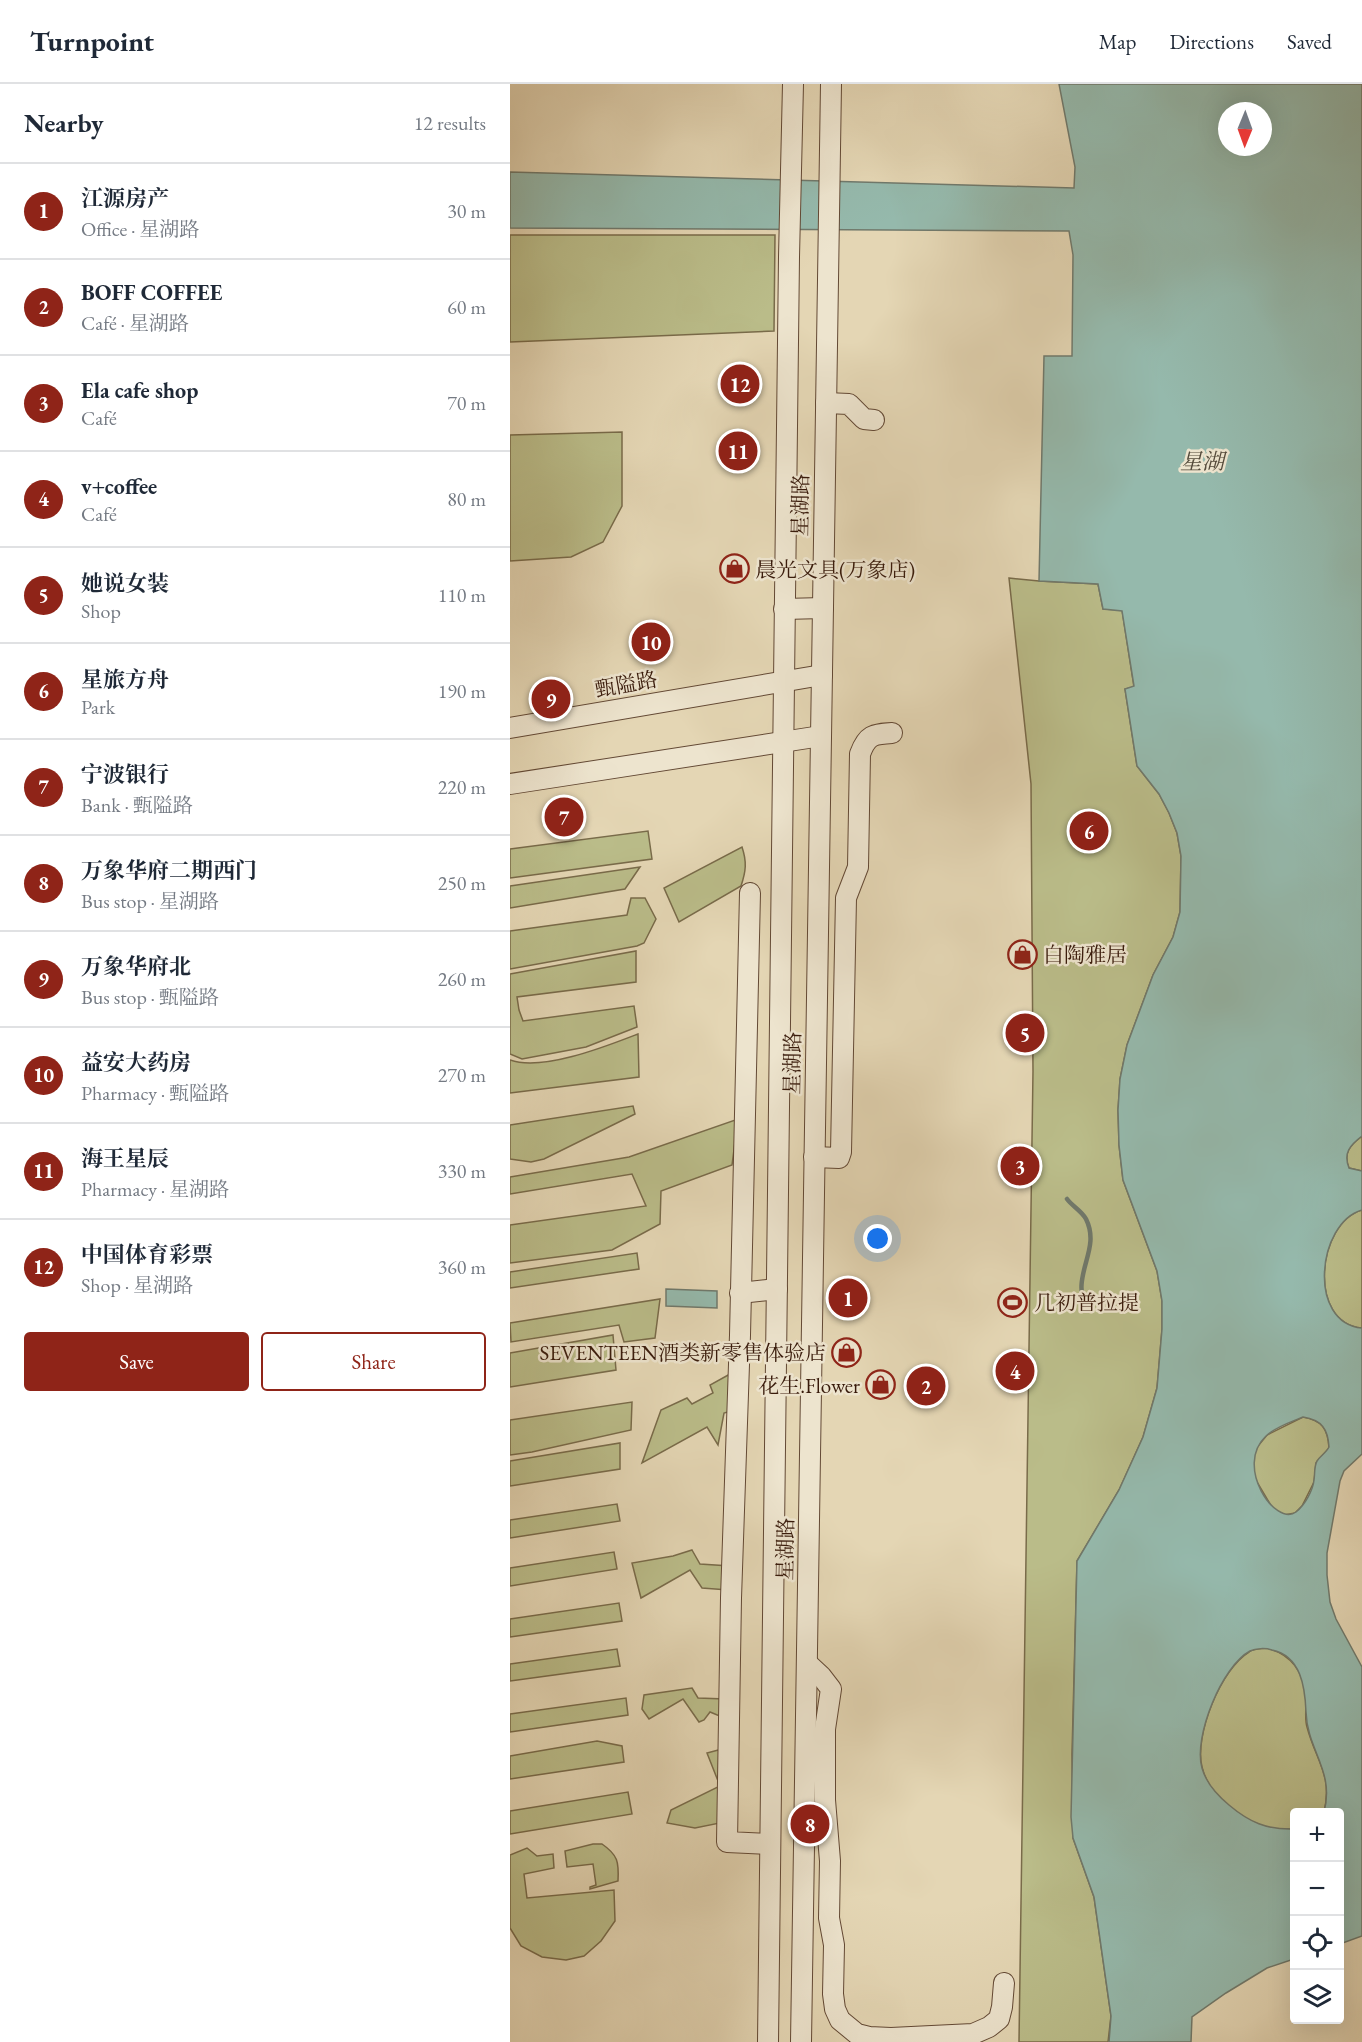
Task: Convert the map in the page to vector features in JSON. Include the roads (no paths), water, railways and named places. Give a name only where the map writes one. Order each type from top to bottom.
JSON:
[{"type":"street","name":"星湖路","points":[[768,2042],[784,609],[793,84]]},
{"type":"street","name":"星湖路","points":[[801,2042],[831,84]]},
{"type":"street","points":[[826,404],[849,404],[864,419],[874,420]]},
{"type":"street","points":[[784,609],[823,608]]},
{"type":"street","name":"甄隘路","points":[[510,728],[822,675]]},
{"type":"street","points":[[814,1157],[838,1158],[841,1152],[846,898],[858,867],[860,754],[867,739],[877,734],[892,733]]},
{"type":"street","points":[[510,784],[821,736]]},
{"type":"street","points":[[750,893],[727,1842],[770,1844]]},
{"type":"street","points":[[740,1293],[777,1289]]},
{"type":"street","points":[[807,1663],[831,1689],[825,1729],[825,1800],[830,1861],[829,1918],[834,1945],[833,1994],[840,2020],[857,2034],[869,2037],[973,2034],[989,2027],[999,2019],[1004,1983]]},
{"type":"street","points":[[769,1997],[802,2007]]},
{"type":"water","name":"星湖","points":[[1059,84],[1362,84],[1362,1136],[1351,1146],[1347,1154],[1347,1163],[1349,1168],[1362,1171],[1362,1210],[1347,1219],[1335,1233],[1324,1272],[1326,1292],[1332,1309],[1344,1322],[1362,1328],[1362,1454],[1344,1471],[1340,1481],[1327,1553],[1327,1575],[1330,1602],[1336,1619],[1362,1667],[1362,1936],[1344,1943],[1344,1808],[1325,1808],[1326,1784],[1308,1726],[1299,1674],[1295,1666],[1282,1653],[1267,1649],[1252,1650],[1229,1671],[1220,1686],[1206,1721],[1200,1755],[1206,1779],[1229,1805],[1259,1824],[1290,1829],[1290,1960],[1267,1968],[1192,2017],[1191,2042],[1109,2042],[1111,2016],[1094,1897],[1073,1838],[1071,1817],[1077,1561],[1119,1490],[1143,1437],[1157,1388],[1162,1301],[1157,1271],[1123,1180],[1118,1110],[1120,1079],[1127,1045],[1153,975],[1173,937],[1180,912],[1181,856],[1177,833],[1169,813],[1159,794],[1137,766],[1125,689],[1134,686],[1122,611],[1103,609],[1098,584],[1039,581],[1044,356],[1072,356],[1073,255],[1069,231],[510,228],[510,172],[1074,188],[1075,167]],"holes":[[[1303,1417],[1315,1420],[1323,1426],[1329,1447],[1316,1463],[1310,1493],[1299,1509],[1287,1514],[1278,1511],[1261,1491],[1256,1477],[1254,1463],[1257,1448],[1266,1436],[1278,1427]]]},
{"type":"water","points":[[666,1289],[717,1291],[717,1308],[666,1306]]},
{"type":"waterway","points":[[1067,1199],[1084,1216],[1090,1231],[1089,1253],[1082,1286],[1082,1297],[1087,1310]]},
{"type":"place","name":"中国体育彩票","points":[[740,384]]},
{"type":"place","name":"海王星辰","points":[[738,451]]},
{"type":"place","name":"晨光文具(万象店)","points":[[734,569]]},
{"type":"place","name":"益安大药房","points":[[651,642]]},
{"type":"place","name":"万象华府北","points":[[551,699]]},
{"type":"place","name":"宁波银行","points":[[564,817]]},
{"type":"place","name":"星旅方舟","points":[[1089,831]]},
{"type":"place","name":"白陶雅居","points":[[1022,954]]},
{"type":"place","name":"她说女装","points":[[1025,1033]]},
{"type":"place","name":"Ela cafe shop","points":[[1020,1166]]},
{"type":"place","name":"江源房产","points":[[848,1298]]},
{"type":"place","name":"几初普拉提","points":[[1013,1302]]},
{"type":"place","name":"SEVENTEEN酒类新零售体验店","points":[[847,1352]]},
{"type":"place","name":"v+coffee","points":[[1015,1371]]},
{"type":"place","name":"花生.Flower","points":[[881,1385]]},
{"type":"place","name":"BOFF COFFEE","points":[[926,1386]]},
{"type":"place","name":"万象华府二期西门","points":[[810,1824]]}]
